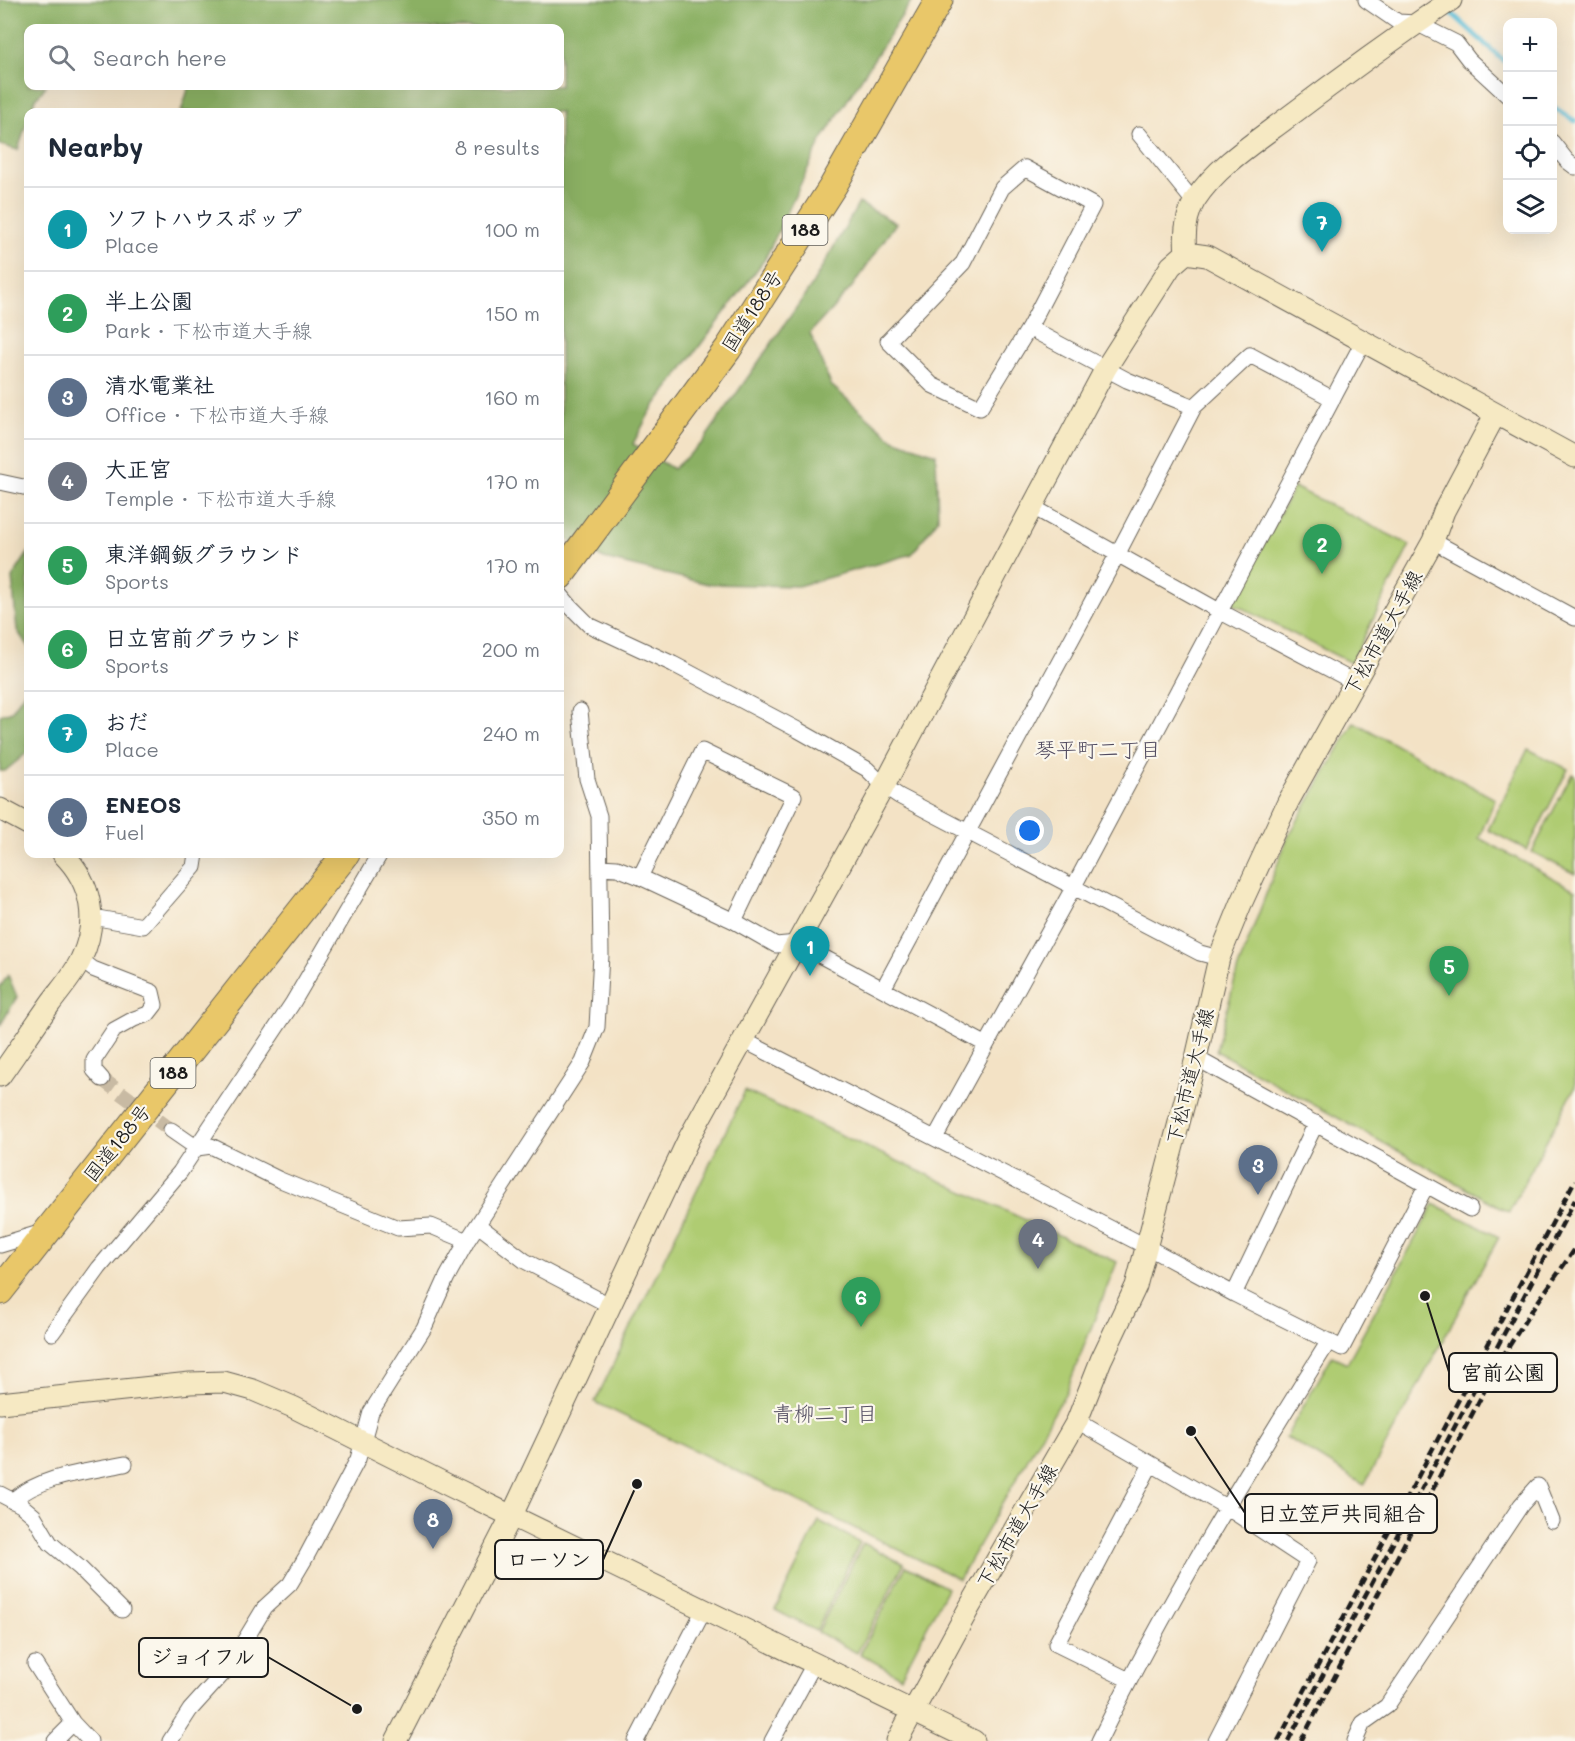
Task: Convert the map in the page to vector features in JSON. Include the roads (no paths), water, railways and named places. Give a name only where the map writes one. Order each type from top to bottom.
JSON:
[{"type":"highway","name":"国道188号","points":[[564,571],[728,349],[833,186],[939,0]]},
{"type":"highway","name":"国道188号","points":[[0,1291],[343,858]]},
{"type":"street","points":[[1366,0],[1398,22],[1416,23],[1456,43],[1469,60],[1503,91]]},
{"type":"street","points":[[1186,253],[1184,231],[1194,202],[1209,181],[1243,151],[1416,23],[1451,0]]},
{"type":"street","points":[[1139,134],[1194,202]]},
{"type":"street","points":[[1557,148],[1575,167]]},
{"type":"street","points":[[1025,168],[1093,205],[1029,328],[980,408],[932,385],[888,341],[963,263],[1002,188],[1025,168]]},
{"type":"street","points":[[396,1741],[512,1515],[689,1138],[884,786],[1106,368],[1171,266],[1186,253],[1208,256],[1575,457]]},
{"type":"street","points":[[1029,328],[1127,380],[1194,407]]},
{"type":"street","points":[[935,1138],[1073,888],[1363,342]]},
{"type":"street","points":[[883,990],[969,833],[1194,407],[1250,355],[1333,399]]},
{"type":"street","name":"下松市道大手線","points":[[897,1741],[969,1608],[1077,1421],[1101,1360],[1137,1286],[1196,1058],[1219,958],[1241,904],[1288,802],[1433,541],[1444,511],[1495,415]]},
{"type":"street","points":[[0,482],[24,487]]},
{"type":"street","points":[[1031,506],[1221,612],[1356,682]]},
{"type":"street","points":[[1433,541],[1575,618]]},
{"type":"street","points":[[564,598],[589,625],[673,664],[798,730],[867,769],[884,786],[899,796],[1200,953],[1219,958]]},
{"type":"street","points":[[170,1741],[190,1710],[228,1668],[265,1607],[290,1584],[358,1460],[371,1412],[424,1328],[447,1277],[467,1241],[583,1062],[597,1027],[601,956],[599,816],[587,779],[580,711]]},
{"type":"street","points":[[640,877],[702,751],[794,796],[734,921]]},
{"type":"street","points":[[0,809],[24,822]]},
{"type":"street","points":[[0,1076],[81,960],[90,935],[92,917],[87,889],[68,858]]},
{"type":"street","points":[[92,917],[143,926],[194,867],[195,858]]},
{"type":"street","points":[[52,1333],[99,1268],[180,1172],[197,1148],[292,1004],[378,858]]},
{"type":"street","points":[[600,867],[617,868],[640,877],[734,921],[776,945],[797,943],[985,1044]]},
{"type":"street","points":[[81,960],[93,969],[152,992],[155,1005],[148,1014],[114,1030],[94,1060],[94,1070],[102,1078]]},
{"type":"street","points":[[743,1040],[1342,1348],[1426,1186]]},
{"type":"street","points":[[1196,1058],[1470,1209]]},
{"type":"street","points":[[1234,1294],[1316,1123]]},
{"type":"street","points":[[171,1131],[197,1148],[211,1146],[278,1179],[398,1228],[431,1226],[467,1241]]},
{"type":"street","points":[[478,1224],[525,1261],[611,1306]]},
{"type":"street","points":[[0,1245],[47,1230]]},
{"type":"street","points":[[1099,1741],[1129,1680],[1226,1507],[1329,1341]]},
{"type":"street","points":[[0,1404],[190,1383],[224,1383],[263,1394],[974,1741]]},
{"type":"street","points":[[1077,1421],[1226,1507],[1308,1561],[1216,1741]]},
{"type":"street","points":[[6,1498],[59,1477],[125,1464]]},
{"type":"street","points":[[1129,1680],[1056,1644],[1151,1464]]},
{"type":"street","points":[[1356,1741],[1363,1723],[1387,1706],[1521,1505],[1538,1486],[1552,1521]]},
{"type":"street","points":[[6,1498],[21,1505],[33,1516],[50,1543],[80,1568],[122,1610]]},
{"type":"street","points":[[636,1741],[705,1608]]},
{"type":"street","points":[[772,1741],[815,1662]]},
{"type":"street","points":[[35,1664],[73,1723],[90,1741]]},
{"type":"street","points":[[55,1741],[73,1723]]},
{"type":"waterway","points":[[1447,9],[1503,60]]},
{"type":"waterway","points":[[1557,109],[1575,121]]},
{"type":"tunnel","points":[[102,1079],[171,1130]]},
{"type":"railway","points":[[1278,1741],[1575,1180]]},
{"type":"railway","points":[[1288,1741],[1575,1200]]},
{"type":"railway","points":[[1301,1741],[1501,1359],[1575,1249]]},
{"type":"place","name":"おだ","points":[[1322,252]]},
{"type":"place","name":"半上公園","points":[[1322,574]]},
{"type":"place","name":"ソフトハウスポップ","points":[[810,976]]},
{"type":"place","name":"東洋鋼鈑グラウンド","points":[[1449,996]]},
{"type":"place","name":"清水電業社","points":[[1258,1195]]},
{"type":"place","name":"大正宮","points":[[1038,1269]]},
{"type":"place","name":"宮前公園","points":[[1425,1296]]},
{"type":"place","name":"日立宮前グラウンド","points":[[861,1327]]},
{"type":"place","name":"日立笠戸共同組合","points":[[1191,1431]]},
{"type":"place","name":"ローソン","points":[[637,1484]]},
{"type":"place","name":"ENEOS","points":[[433,1549]]},
{"type":"place","name":"ジョイフル","points":[[357,1709]]},
{"type":"district","name":"琴平町二丁目","points":[[1098,750]]},
{"type":"district","name":"青柳二丁目","points":[[825,1414]]}]
